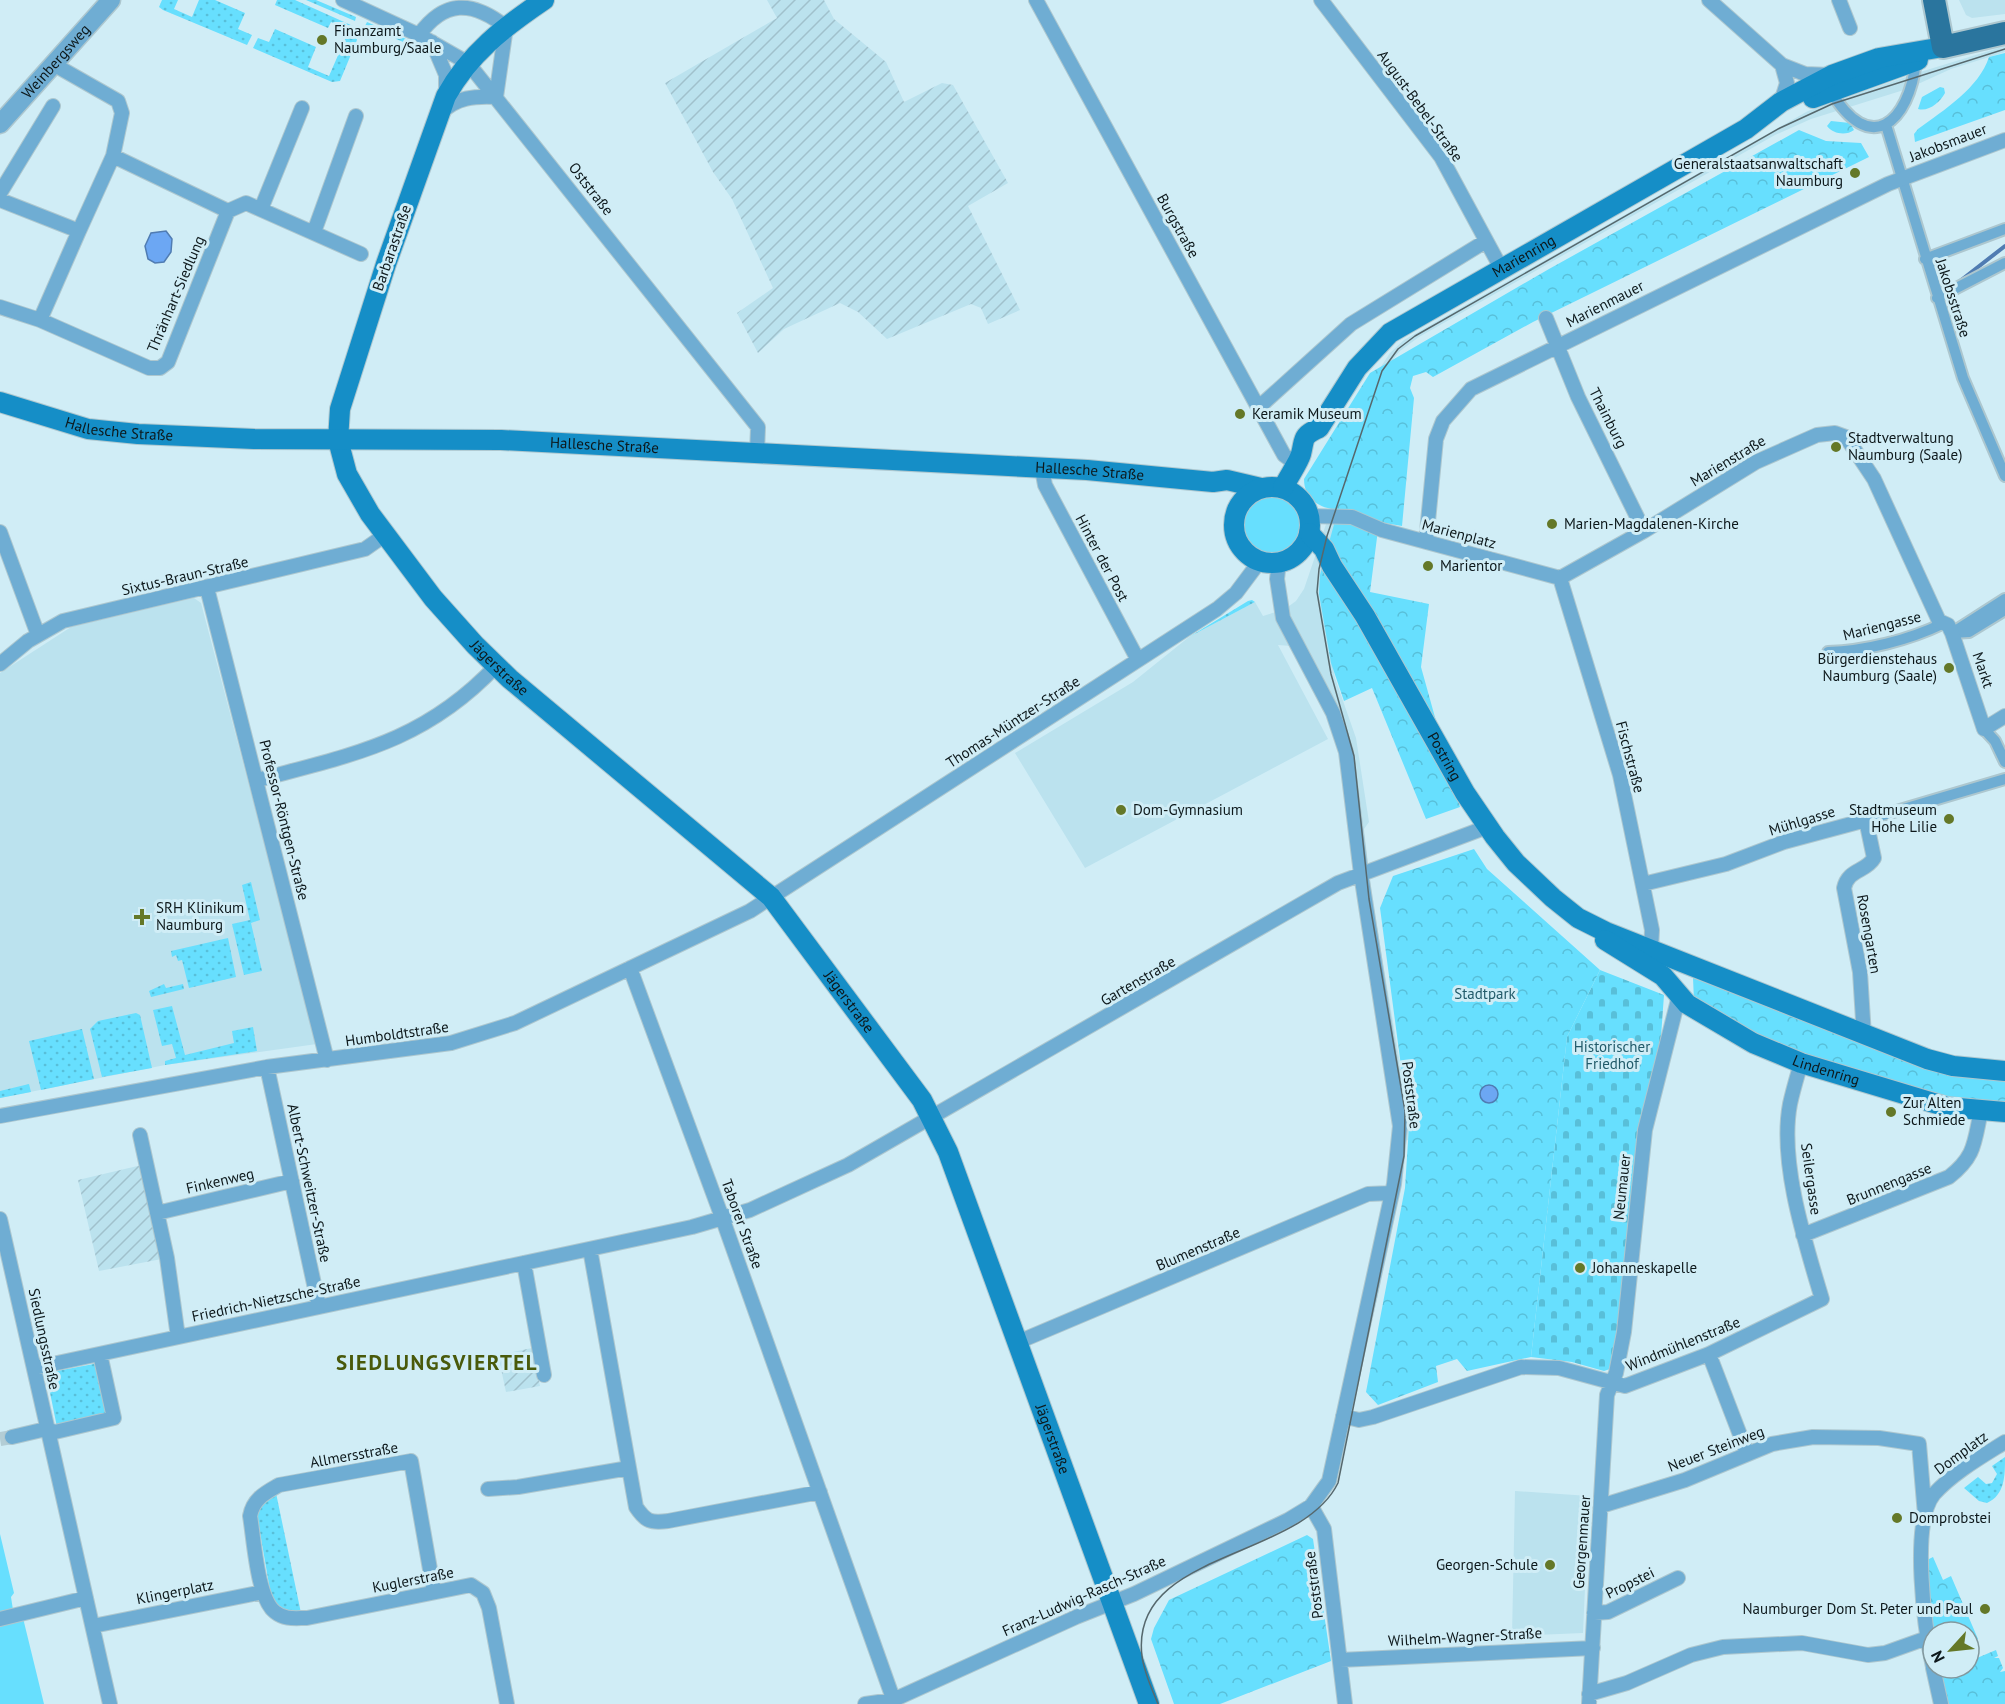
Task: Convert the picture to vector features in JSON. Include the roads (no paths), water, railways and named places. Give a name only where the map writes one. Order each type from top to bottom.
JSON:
[{"type":"main road","name":"Barbarastraße","points":[[338,441],[338,416],[362,336],[446,96],[468,63],[506,27],[544,0]]},
{"type":"main road","points":[[1934,0],[1944,47]]},
{"type":"main road","points":[[1763,118],[1879,58],[1944,47],[2005,33]]},
{"type":"main road","points":[[1763,118],[1781,102],[1831,83],[1916,61],[1944,47]]},
{"type":"main road","name":"Marienring","points":[[1283,488],[1298,459],[1300,445],[1309,432],[1319,428],[1358,368],[1379,342],[1404,324],[1763,118]]},
{"type":"main road","name":"Hallesche Straße","points":[[0,402],[63,423],[113,432],[338,441],[501,440],[1088,470],[1213,482],[1227,480],[1261,488]]},
{"type":"main road","name":"Jägerstraße","points":[[338,441],[347,474],[362,503],[455,624],[496,666],[771,897],[933,1117],[1018,1342],[1149,1704]]},
{"type":"main road","points":[[1213,482],[1230,499],[1236,512]]},
{"type":"main road","points":[[1279,559],[1305,545],[1309,524],[1298,497],[1283,488],[1261,488],[1247,496],[1236,512],[1233,526],[1237,540],[1248,555],[1279,559],[1309,554],[1332,566]]},
{"type":"main road","name":"Postring","points":[[1309,524],[1332,566],[1365,615],[1487,827],[1527,874],[1560,904],[1587,923]]},
{"type":"main road","name":"Lindenring","points":[[1587,923],[1608,942],[1645,955],[1679,961],[1864,1036],[1953,1066],[2005,1071]]},
{"type":"main road","name":"Lindenring","points":[[1645,955],[1673,988],[1698,1011],[1753,1043],[1801,1063],[1947,1107],[2005,1112]]},
{"type":"main road","points":[[1673,988],[1669,968],[1679,961]]},
{"type":"street","name":"Weinbergsweg","points":[[0,124],[111,0]]},
{"type":"street","name":"Oststraße","points":[[343,0],[419,35],[468,63],[758,428],[758,453]]},
{"type":"street","name":"Burgstraße","points":[[1036,0],[1284,455],[1298,459]]},
{"type":"street","name":"August-Bebel-Straße","points":[[1321,0],[1441,157],[1501,268]]},
{"type":"street","points":[[1708,0],[1782,65],[1831,83],[1845,113],[1855,121],[1872,127],[1886,125],[1904,108],[1916,61]]},
{"type":"street","points":[[1839,0],[1850,28]]},
{"type":"street","points":[[419,35],[434,13],[449,5],[464,1],[482,6],[506,27],[496,97],[464,98],[447,107],[439,116]]},
{"type":"street","points":[[432,42],[446,75],[446,96]]},
{"type":"street","points":[[40,320],[113,156],[122,113],[118,101],[53,64]]},
{"type":"street","points":[[1781,102],[1787,82],[1782,65]]},
{"type":"street","points":[[0,193],[53,106]]},
{"type":"street","points":[[261,208],[302,108]]},
{"type":"street","points":[[314,232],[356,116]]},
{"type":"street","name":"Jakobsstraße","points":[[1886,125],[1937,298],[1973,403],[2005,476]]},
{"type":"street","name":"Jakobsmauer","points":[[1903,178],[2005,140]]},
{"type":"street","points":[[113,156],[228,211],[246,203],[361,254]]},
{"type":"street","name":"Marienmauer","points":[[1426,542],[1436,439],[1443,421],[1471,389],[1903,178]]},
{"type":"street","points":[[0,200],[79,231]]},
{"type":"street","name":"Thränhart-Siedlung","points":[[0,307],[40,320],[149,368],[160,368],[168,362],[228,211]]},
{"type":"street","points":[[1925,259],[2005,230]]},
{"type":"street","name":"Marienring","points":[[1258,408],[1350,324],[1486,242]]},
{"type":"street","points":[[1937,298],[2005,263]]},
{"type":"street","name":"Thainburg","points":[[1546,318],[1578,398],[1644,531]]},
{"type":"street","name":"Marienstraße","points":[[1560,578],[1644,531],[1778,450],[1827,432],[1846,437],[1874,479],[1947,629]]},
{"type":"street","name":"Hinter der Post","points":[[1042,469],[1045,485],[1138,660]]},
{"type":"street","name":"Marienplatz","points":[[1309,524],[1349,516],[1382,530],[1560,578]]},
{"type":"street","points":[[0,532],[38,635]]},
{"type":"street","name":"Sixtus-Braun-Straße","points":[[0,664],[38,635],[63,621],[365,549],[385,535]]},
{"type":"street","name":"Thomas-Müntzer-Straße","points":[[771,897],[1228,601],[1279,559]]},
{"type":"street","name":"Poststraße","points":[[1279,559],[1277,579],[1281,613],[1324,694],[1342,736],[1399,1117],[1398,1160],[1392,1193],[1329,1481],[1311,1506],[1320,1518],[1324,1530],[1345,1704]]},
{"type":"street","name":"Fischstraße","points":[[1560,578],[1620,775],[1652,930],[1645,955]]},
{"type":"street","name":"Professor-Röntgen-Straße","points":[[207,588],[258,780],[327,1060]]},
{"type":"street","points":[[1947,629],[2005,599]]},
{"type":"street","name":"Markt","points":[[1984,729],[1947,629],[1969,632],[2005,610]]},
{"type":"street","name":"Mariengasse","points":[[1828,652],[1851,651],[1921,633],[1947,629]]},
{"type":"street","points":[[258,780],[391,742],[450,708],[496,666]]},
{"type":"street","points":[[2005,716],[1984,729],[1995,741],[2005,762]]},
{"type":"street","name":"Mühlgasse","points":[[1643,884],[1726,864],[1784,842],[2005,779]]},
{"type":"street","name":"Rosengarten","points":[[1864,1036],[1860,972],[1844,888],[1846,879],[1853,872],[1870,864],[1874,858],[1866,820]]},
{"type":"street","name":"Gartenstraße","points":[[933,1117],[1338,884],[1487,827]]},
{"type":"street","name":"Humboldtstraße","points":[[0,1116],[267,1066],[435,1046],[476,1037],[516,1023],[742,915],[771,897]]},
{"type":"street","name":"Taborer Straße","points":[[630,968],[723,1220],[894,1702]]},
{"type":"street","name":"Neumauer","points":[[1611,1383],[1616,1373],[1624,1332],[1645,1130],[1673,988]]},
{"type":"street","name":"Seilergasse","points":[[1801,1063],[1790,1104],[1788,1136],[1803,1235],[1822,1299]]},
{"type":"street","name":"Albert-Schweitzer-Straße","points":[[267,1066],[319,1307]]},
{"type":"street","name":"Brunnengasse","points":[[1803,1235],[1949,1177],[1966,1163],[1971,1154],[1981,1111]]},
{"type":"street","name":"Friedrich-Nietzsche-Straße","points":[[34,1368],[723,1220],[838,1170],[933,1117]]},
{"type":"street","points":[[140,1135],[157,1213],[178,1337]]},
{"type":"street","name":"Finkenweg","points":[[157,1213],[292,1181]]},
{"type":"street","name":"Blumenstraße","points":[[1018,1342],[1368,1194],[1392,1193]]},
{"type":"street","name":"Siedlungsstraße","points":[[0,1219],[5,1257],[34,1368],[110,1704]]},
{"type":"street","points":[[590,1249],[636,1507],[651,1523],[820,1492]]},
{"type":"street","points":[[524,1263],[544,1375]]},
{"type":"street","name":"Windmühlenstraße","points":[[1343,1416],[1359,1420],[1373,1417],[1521,1368],[1560,1368],[1625,1386],[1709,1354],[1822,1299]]},
{"type":"street","points":[[12,1437],[46,1429],[55,1432],[114,1418],[100,1354]]},
{"type":"street","points":[[1709,1354],[1747,1453]]},
{"type":"street","name":"Georgenmauer","points":[[1589,1699],[1607,1395],[1611,1383]]},
{"type":"street","name":"Neuer Steinweg","points":[[1601,1506],[1685,1480],[1772,1444],[1813,1437],[1879,1438],[1919,1444],[1925,1515]]},
{"type":"street","name":"Domplatz","points":[[1926,1620],[1921,1547],[1925,1515],[1933,1495],[1957,1474],[2005,1442]]},
{"type":"street","name":"Allmersstraße","points":[[263,1592],[250,1516],[252,1505],[262,1495],[279,1485],[411,1461],[434,1592]]},
{"type":"street","points":[[488,1489],[518,1487],[629,1468]]},
{"type":"street","name":"Franz-Ludwig-Rasch-Straße","points":[[865,1704],[894,1702],[1288,1520],[1311,1506]]},
{"type":"street","name":"Propstei","points":[[1594,1613],[1608,1612],[1678,1578]]},
{"type":"street","name":"Kuglerstraße","points":[[263,1592],[275,1612],[287,1618],[307,1618],[471,1585],[483,1593],[489,1608],[507,1704]]},
{"type":"street","name":"Klingerplatz","points":[[93,1626],[263,1592]]},
{"type":"street","points":[[0,1619],[86,1598]]},
{"type":"street","points":[[1589,1699],[1691,1655],[1723,1647],[1802,1643],[1868,1655],[1885,1653],[1921,1640]]},
{"type":"street","name":"Wilhelm-Wagner-Straße","points":[[1340,1660],[1593,1648]]},
{"type":"street","name":"Domplatz","points":[[1936,1680],[1941,1704]]},
{"type":"waterway","points":[[1960,281],[2005,246]]},
{"type":"tunnel","points":[[0,1439],[12,1437]]},
{"type":"tram line","points":[[1158,1704],[1146,1675],[1142,1656],[1145,1621],[1162,1595],[1188,1575],[1290,1528],[1318,1508],[1338,1483],[1404,1156],[1405,1111],[1369,899],[1354,756],[1331,674],[1317,592],[1319,569],[1327,536],[1382,371],[1398,349],[1415,336],[1780,128],[1832,104],[2005,49]]},
{"type":"place","name":"Finanzamt Naumburg/Saale","points":[[322,40]]},
{"type":"place","name":"Generalstaatsanwaltschaft Naumburg","points":[[1855,173]]},
{"type":"place","name":"Keramik Museum","points":[[1240,414]]},
{"type":"place","name":"Stadtverwaltung Naumburg (Saale)","points":[[1836,447]]},
{"type":"place","name":"Marien-Magdalenen-Kirche","points":[[1552,524]]},
{"type":"place","name":"Marientor","points":[[1428,566]]},
{"type":"place","name":"Bürgerdienstehaus Naumburg (Saale)","points":[[1949,668]]},
{"type":"place","name":"Dom-Gymnasium","points":[[1121,810]]},
{"type":"place","name":"Stadtmuseum Hohe Lilie","points":[[1949,819]]},
{"type":"place","name":"SRH Klinikum Naumburg","points":[[142,917]]},
{"type":"place","name":"Zur Alten Schmiede","points":[[1891,1112]]},
{"type":"place","name":"Johanneskapelle","points":[[1580,1268]]},
{"type":"place","name":"Domprobstei","points":[[1897,1518]]},
{"type":"place","name":"Georgen-Schule","points":[[1550,1565]]},
{"type":"place","name":"Naumburger Dom St. Peter und Paul","points":[[1985,1609]]},
{"type":"district","name":"SIEDLUNGSVIERTEL","points":[[437,1363]]},
{"type":"park label","name":"Stadtpark","points":[[1485,994]]},
{"type":"park label","name":"Historischer Friedhof","points":[[1612,1056]]}]
